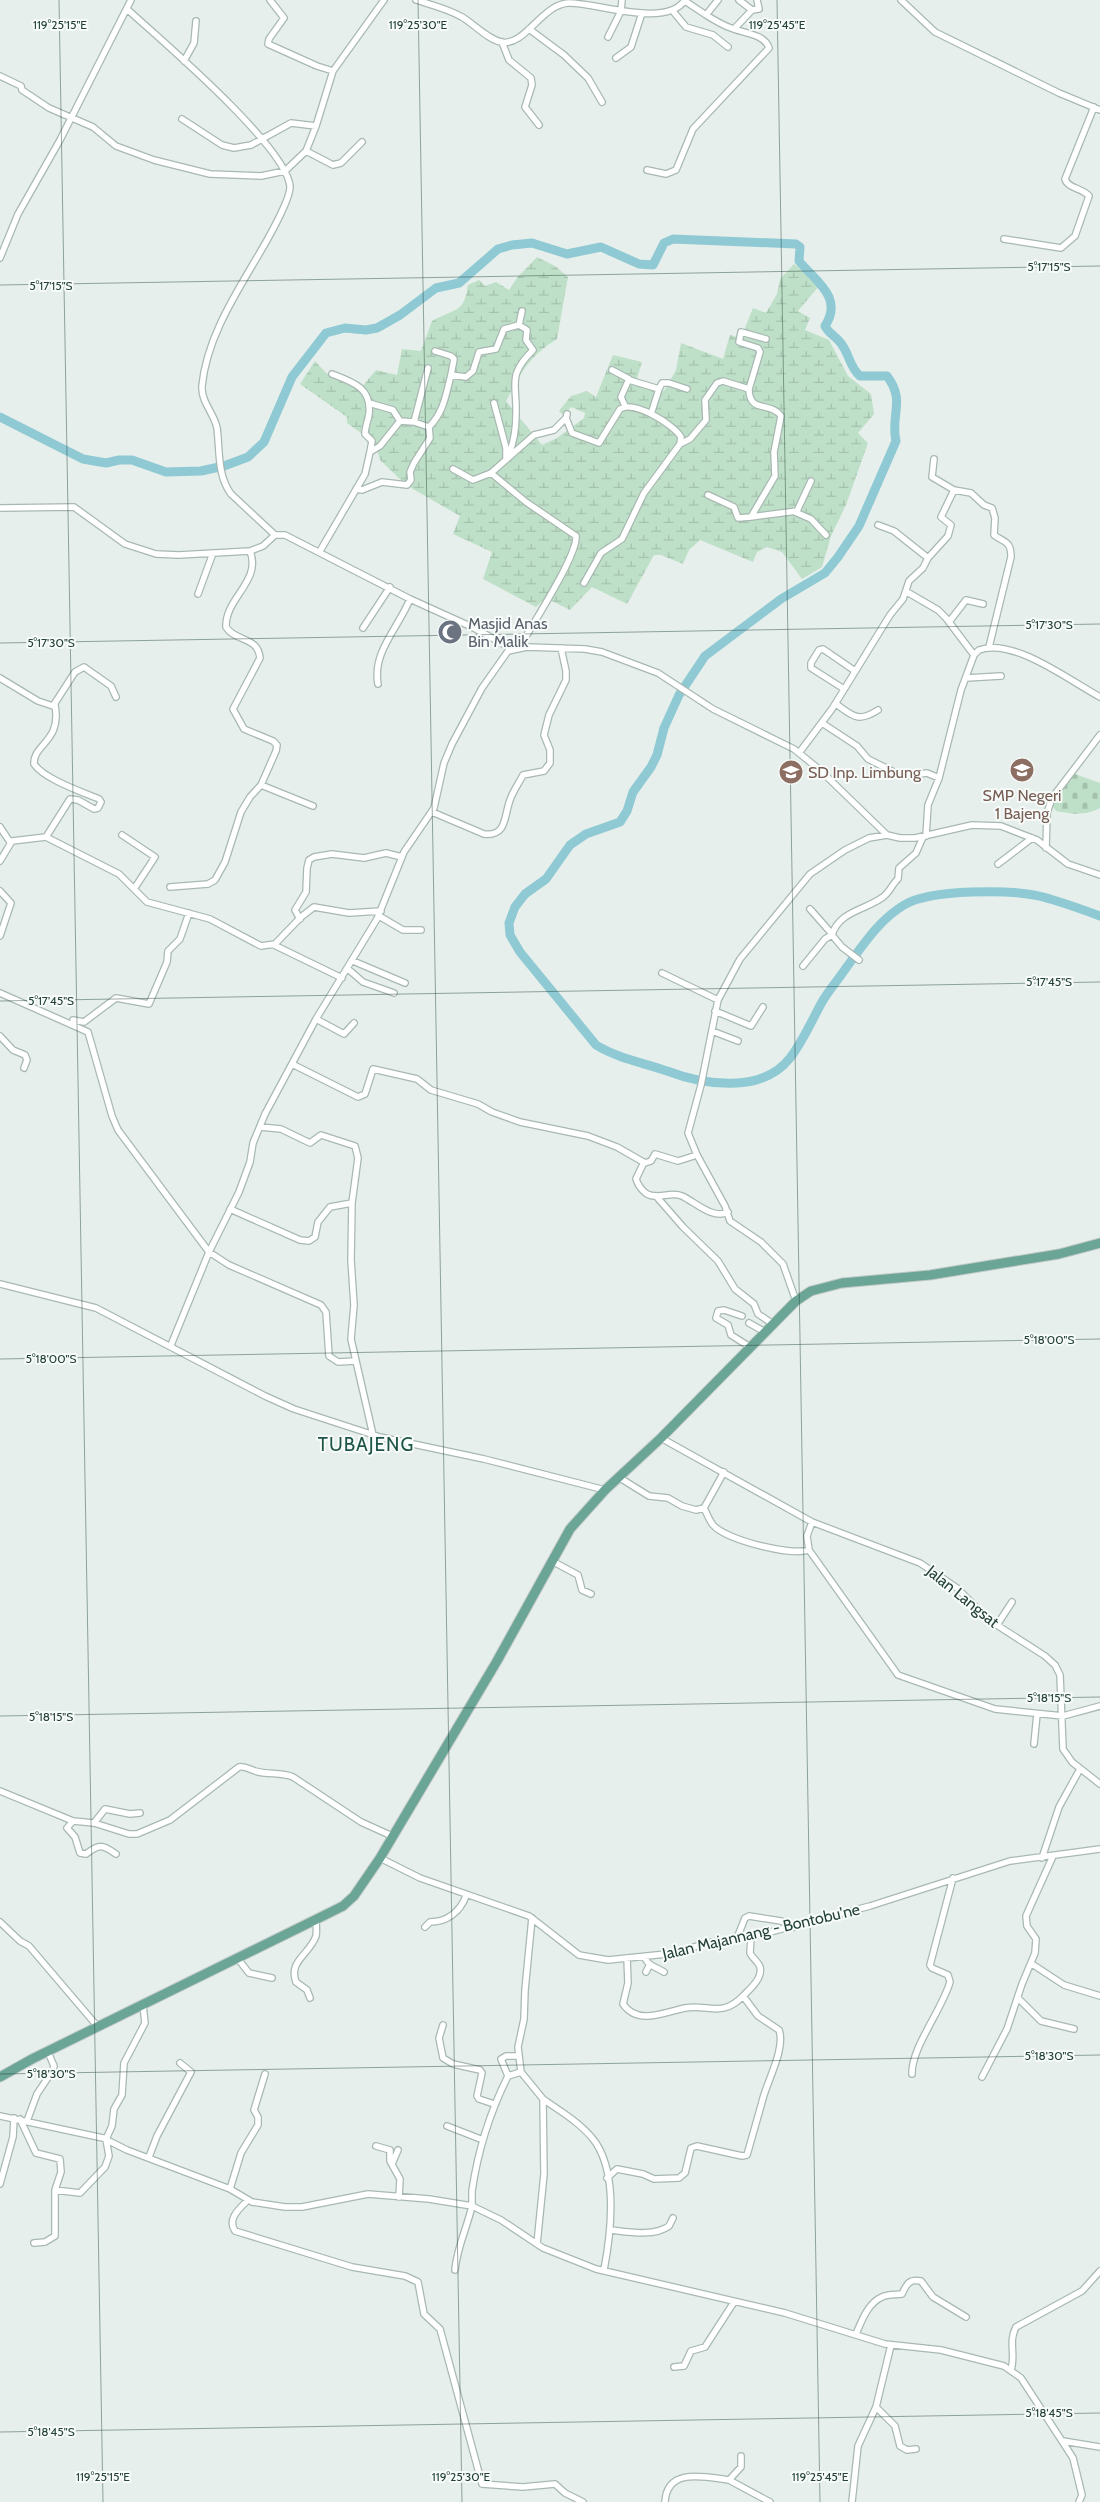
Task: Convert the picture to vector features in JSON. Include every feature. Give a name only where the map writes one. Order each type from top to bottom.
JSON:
[{"type":"main road","points":[[0,2078],[98,2027],[316,1920],[343,1906],[354,1896],[380,1858],[497,1661],[570,1529],[605,1490],[661,1438],[796,1301],[816,1289],[842,1283],[930,1275],[1059,1254],[1100,1243]]},
{"type":"street","points":[[0,258],[18,214],[72,116],[131,0]]},
{"type":"street","points":[[270,0],[284,18],[269,39],[268,44],[333,71]]},
{"type":"street","points":[[0,76],[21,86],[22,90],[43,105],[72,116],[93,127],[116,146],[187,169],[210,174],[261,176],[285,172],[306,151],[333,71],[384,0]]},
{"type":"street","points":[[416,0],[456,14],[502,42],[509,60],[531,78],[532,85],[525,106],[539,125]]},
{"type":"street","points":[[608,37],[621,11],[622,0]]},
{"type":"street","points":[[502,42],[515,40],[543,14],[568,3],[642,13],[672,10],[682,6],[685,0],[706,15],[734,29],[766,41],[769,48],[693,129],[676,170],[666,174],[647,170]]},
{"type":"street","points":[[706,15],[718,0]]},
{"type":"street","points":[[739,0],[752,10]]},
{"type":"street","points":[[734,29],[752,10],[759,9],[757,0]]},
{"type":"street","points":[[901,0],[935,32],[1058,93],[1100,110]]},
{"type":"street","points":[[127,9],[184,61],[262,138],[280,160],[285,172],[290,190],[280,216],[220,327],[207,357],[202,394],[216,424],[221,472],[231,494],[275,535]]},
{"type":"street","points":[[672,10],[686,27],[713,35],[728,47]]},
{"type":"street","points":[[616,58],[631,46],[635,39],[642,13]]},
{"type":"street","points":[[184,61],[194,42],[196,21]]},
{"type":"street","points":[[529,28],[584,73],[602,102]]},
{"type":"street","points":[[1004,239],[1060,248],[1075,236],[1089,196],[1070,185],[1065,179],[1094,107]]},
{"type":"street","points":[[182,119],[228,147],[244,147],[291,123],[316,126]]},
{"type":"street","points":[[306,151],[330,164],[339,164],[362,142]]},
{"type":"street","points":[[519,325],[522,311]]},
{"type":"street","points":[[451,375],[466,377],[473,370],[479,352],[495,350],[504,329],[519,325],[528,330],[526,340],[532,350],[517,370],[514,379],[516,415],[514,439],[507,457]]},
{"type":"street","points":[[751,517],[776,476],[774,452],[781,420],[778,412],[752,402],[749,398],[760,350],[739,342],[738,338],[741,332],[766,339]]},
{"type":"street","points":[[356,489],[362,490],[382,482],[407,485],[411,480],[410,472],[414,463],[430,438],[429,427],[441,412],[454,360],[451,356],[434,351]]},
{"type":"street","points":[[414,422],[428,368]]},
{"type":"street","points":[[612,370],[628,377],[629,380],[659,389]]},
{"type":"street","points":[[320,551],[367,470],[372,441],[365,434],[369,403],[364,389],[357,384],[332,374]]},
{"type":"street","points":[[625,406],[621,397],[629,380]]},
{"type":"street","points":[[680,444],[690,439],[706,420],[706,400],[717,383],[723,381],[750,389]]},
{"type":"street","points":[[651,414],[662,384],[667,383],[687,389]]},
{"type":"street","points":[[369,403],[393,410],[400,421]]},
{"type":"street","points":[[494,403],[507,457]]},
{"type":"street","points":[[453,469],[473,480],[491,473],[507,457],[534,436],[554,430],[566,416],[569,430],[573,434],[599,443],[616,414],[625,406]]},
{"type":"street","points":[[584,583],[601,553],[622,539],[640,500],[680,444],[681,437],[676,431],[651,414],[637,408],[625,406]]},
{"type":"street","points":[[400,421],[414,422],[429,427]]},
{"type":"street","points":[[370,452],[380,446],[400,421]]},
{"type":"street","points":[[934,459],[932,477],[954,490],[971,493],[984,505],[992,508],[995,518],[994,535],[1008,542],[1011,548],[1011,558],[989,647]]},
{"type":"street","points":[[491,473],[526,502],[571,531],[576,538],[562,572],[520,647]]},
{"type":"street","points":[[795,512],[800,508],[811,481]]},
{"type":"street","points":[[799,753],[836,704],[855,671],[907,592],[909,581],[923,568],[928,558],[951,530],[951,525],[941,517],[954,490]]},
{"type":"street","points":[[708,495],[734,507],[738,518],[795,512],[810,519],[826,534]]},
{"type":"street","points":[[0,508],[71,506],[93,519],[121,542],[156,554],[250,551],[263,546],[275,535],[285,535],[320,551],[410,599],[474,628],[512,649]]},
{"type":"street","points":[[878,525],[894,531],[928,558]]},
{"type":"street","points":[[170,887],[208,884],[215,880],[225,862],[241,812],[250,796],[262,785],[275,757],[276,745],[244,729],[236,719],[233,709],[238,696],[258,664],[260,652],[257,646],[249,640],[233,634],[226,627],[226,618],[233,603],[252,572],[254,562],[250,551]]},
{"type":"street","points":[[198,594],[213,553]]},
{"type":"street","points":[[364,628],[390,588]]},
{"type":"street","points":[[907,592],[938,610],[974,655]]},
{"type":"street","points":[[378,684],[377,666],[379,657],[410,599]]},
{"type":"street","points":[[949,622],[966,600],[983,604]]},
{"type":"street","points":[[171,1345],[209,1252],[245,1178],[253,1143],[260,1127],[316,1019],[380,914],[402,857],[432,812],[444,764],[455,738],[482,688],[506,654],[512,649],[520,647],[585,649],[602,652],[651,669],[678,684],[721,713],[779,740],[799,753],[820,770],[887,835]]},
{"type":"street","points":[[803,966],[848,914],[872,904],[886,895],[891,885],[898,879],[898,868],[916,853],[924,836],[928,805],[940,778],[966,678],[974,655],[979,650],[989,647],[1029,657],[1100,697]]},
{"type":"street","points":[[432,812],[484,834],[493,835],[500,831],[506,820],[510,799],[523,775],[544,771],[550,763],[550,750],[544,735],[549,714],[566,677],[561,648]]},
{"type":"street","points":[[844,689],[811,668],[811,663],[820,650],[823,649],[855,671]]},
{"type":"street","points":[[46,837],[70,799],[78,800],[94,809],[98,808],[101,802],[37,769],[34,764],[36,755],[54,730],[57,719],[55,705],[75,672],[84,667],[111,686],[116,697]]},
{"type":"street","points":[[966,678],[1001,676]]},
{"type":"street","points":[[0,678],[38,701],[51,706],[55,705]]},
{"type":"street","points":[[836,704],[859,718],[867,717],[878,710]]},
{"type":"street","points":[[822,723],[857,746],[868,759],[894,772],[907,776],[928,773],[940,778]]},
{"type":"street","points":[[1046,848],[1047,813],[1052,798],[1100,735]]},
{"type":"street","points":[[262,785],[313,806]]},
{"type":"street","points":[[796,1301],[783,1264],[761,1242],[734,1224],[697,1154],[688,1130],[701,1085],[718,1000],[740,959],[784,908],[810,874],[853,845],[869,838],[887,835],[907,839],[972,825],[1006,827],[1032,838],[1063,862],[1100,875]]},
{"type":"street","points":[[0,827],[10,842]]},
{"type":"street","points":[[122,835],[155,857],[134,889]]},
{"type":"street","points":[[0,861],[10,842],[46,837],[101,863],[118,874],[147,902],[189,913],[220,924],[261,946],[274,945],[342,978]]},
{"type":"street","points":[[998,864],[1032,838]]},
{"type":"street","points":[[300,919],[295,910],[306,892],[307,868],[314,856],[332,854],[364,858],[386,853],[402,857]]},
{"type":"street","points":[[0,891],[11,903],[0,936]]},
{"type":"street","points":[[274,945],[310,909],[319,906],[349,913],[380,914],[403,930],[421,930]]},
{"type":"street","points":[[810,909],[849,953],[858,960]]},
{"type":"street","points":[[60,1019],[64,1016],[78,1022],[84,1022],[116,998],[149,1004],[167,962],[168,950],[180,939],[189,913]]},
{"type":"street","points":[[353,961],[406,983]]},
{"type":"street","points":[[348,969],[363,982],[394,993]]},
{"type":"street","points":[[662,973],[718,1000]]},
{"type":"street","points":[[0,993],[88,1032],[112,1116],[118,1130],[209,1252],[229,1265],[322,1305],[326,1312],[329,1356],[338,1362],[355,1361]]},
{"type":"street","points":[[715,1011],[751,1026],[762,1007]]},
{"type":"street","points":[[316,1019],[344,1034],[354,1023]]},
{"type":"street","points":[[712,1031],[738,1041]]},
{"type":"street","points":[[0,1036],[13,1050],[25,1055],[27,1060],[24,1068]]},
{"type":"street","points":[[292,1064],[358,1097],[364,1094],[373,1069],[417,1079],[431,1090],[478,1104],[492,1112],[520,1122],[588,1136],[617,1147],[644,1162],[649,1162],[655,1154],[678,1161],[697,1154]]},
{"type":"street","points":[[260,1127],[281,1129],[310,1143],[321,1135],[354,1144],[358,1164],[352,1202],[351,1260],[354,1305],[351,1339],[355,1361],[372,1419],[374,1435]]},
{"type":"street","points":[[644,1162],[636,1174],[637,1182],[646,1193],[656,1196],[676,1195],[713,1213],[723,1214],[728,1212]]},
{"type":"street","points":[[656,1196],[683,1227],[718,1261],[735,1290],[754,1304],[758,1314],[773,1324]]},
{"type":"street","points":[[230,1209],[297,1239],[309,1240],[315,1237],[318,1222],[330,1206],[352,1202]]},
{"type":"street","points":[[0,1284],[92,1306],[171,1345],[279,1403],[374,1435],[484,1459],[605,1490]]},
{"type":"street","points":[[742,1316],[722,1310],[718,1311],[716,1318],[728,1325],[731,1335],[750,1346]]},
{"type":"street","points":[[749,1323],[765,1332]]},
{"type":"street","name":"Jalan Langsat","points":[[661,1438],[812,1522],[920,1563],[957,1588],[978,1610],[997,1625],[1045,1656],[1058,1669],[1062,1692],[1063,1749],[1080,1769],[1100,1784]]},
{"type":"street","points":[[620,1478],[649,1496],[668,1498],[682,1506],[696,1510],[704,1508],[724,1472]]},
{"type":"street","points":[[704,1508],[714,1526],[736,1539],[768,1547],[809,1550]]},
{"type":"street","points":[[812,1522],[807,1536],[809,1550],[898,1675],[988,1708],[1063,1716],[1100,1706]]},
{"type":"street","points":[[552,1561],[576,1572],[580,1576],[582,1590],[591,1594]]},
{"type":"street","points":[[997,1625],[1012,1602]]},
{"type":"street","points":[[1034,1744],[1037,1714]]},
{"type":"street","points":[[0,1791],[73,1821],[94,1823],[129,1834],[143,1833],[170,1820],[242,1766],[261,1772],[286,1774],[294,1777],[361,1822],[392,1836]]},
{"type":"street","points":[[1042,1858],[1060,1807],[1080,1769]]},
{"type":"street","points":[[94,1823],[105,1809],[130,1814],[140,1813]]},
{"type":"street","points":[[73,1821],[67,1828],[76,1840],[78,1851],[86,1854],[93,1847],[101,1846],[116,1854]]},
{"type":"street","name":"Jalan Majannang - Bontobu'ne","points":[[380,1858],[420,1878],[466,1896],[512,1909],[532,1918],[584,1958],[597,1960],[676,1953],[706,1943],[751,1937],[870,1906],[1010,1861],[1100,1849]]},
{"type":"street","points":[[982,2077],[998,2049],[1023,1981],[1032,1964],[1036,1945],[1026,1916],[1053,1856]]},
{"type":"street","points":[[912,2074],[912,2060],[939,2009],[950,1982],[948,1975],[932,1968],[930,1965],[953,1878]]},
{"type":"street","points":[[425,1927],[430,1922],[443,1922],[460,1909],[466,1896]]},
{"type":"street","points":[[737,1938],[745,1918],[749,1916],[781,1921],[794,1926]]},
{"type":"street","points":[[532,1918],[524,2019],[518,2047],[522,2072],[543,2098],[583,2129],[596,2144],[604,2163],[610,2200],[611,2230],[604,2270]]},
{"type":"street","points":[[310,1998],[307,1990],[296,1982],[294,1971],[297,1961],[316,1936],[316,1920]]},
{"type":"street","points":[[0,1922],[20,1941],[30,1946],[98,2027]]},
{"type":"street","points":[[627,1958],[628,1983],[623,2004],[626,2009],[641,2016],[666,2014],[687,2007],[724,2009],[743,1996],[755,1983],[760,1972],[759,1965],[750,1953],[751,1937]]},
{"type":"street","points":[[644,1957],[650,1964],[664,1972]]},
{"type":"street","points":[[238,1958],[249,1973],[272,1978]]},
{"type":"street","points":[[646,1972],[650,1964]]},
{"type":"street","points":[[1032,1964],[1064,1985],[1100,1996]]},
{"type":"street","points":[[607,2178],[617,2169],[644,2174],[654,2179],[679,2178],[685,2173],[690,2150],[697,2146],[742,2156],[747,2155],[762,2100],[772,2073],[781,2034],[777,2028],[758,2016],[743,1996]]},
{"type":"street","points":[[1018,1998],[1041,2021],[1074,2029]]},
{"type":"street","points":[[55,2190],[75,2194],[84,2190],[107,2162],[109,2156],[106,2140],[112,2126],[115,2105],[122,2095],[124,2063],[133,2043],[144,2027],[143,2005]]},
{"type":"street","points":[[443,2025],[439,2038],[443,2058],[453,2064],[480,2070],[482,2073],[477,2096],[479,2099],[494,2104]]},
{"type":"street","points":[[0,2184],[20,2119],[53,2070],[54,2066],[48,2052]]},
{"type":"street","points":[[508,2076],[501,2059],[506,2056],[520,2056]]},
{"type":"street","points":[[149,2157],[157,2136],[191,2074],[191,2069],[180,2063]]},
{"type":"street","points":[[454,2270],[456,2256],[472,2206],[472,2191],[483,2140],[494,2104],[508,2076],[522,2072]]},
{"type":"street","points":[[230,2190],[241,2153],[258,2125],[258,2117],[254,2110],[264,2074]]},
{"type":"street","points":[[537,2244],[544,2174],[543,2098]]},
{"type":"street","points":[[0,2116],[106,2140],[230,2190],[247,2201],[291,2207],[320,2204],[360,2195],[400,2197],[472,2206],[500,2220],[537,2244],[563,2256],[604,2270],[734,2302],[891,2345],[941,2350],[1000,2364],[1021,2378],[1064,2441],[1073,2458],[1079,2481],[1082,2495],[1079,2502]]},
{"type":"street","points":[[20,2119],[33,2150],[38,2155],[60,2159],[62,2172],[55,2190],[54,2236],[45,2242],[34,2243]]},
{"type":"street","points":[[447,2126],[483,2140]]},
{"type":"street","points":[[376,2146],[390,2150],[392,2164],[400,2178],[400,2197]]},
{"type":"street","points":[[392,2164],[398,2150]]},
{"type":"street","points":[[247,2201],[233,2219],[232,2224],[235,2231],[352,2267],[405,2276],[418,2282],[424,2314],[440,2329],[482,2484],[520,2488],[557,2485],[565,2493],[584,2502]]},
{"type":"street","points":[[611,2230],[633,2232],[659,2231],[669,2226],[673,2218]]},
{"type":"street","points":[[1011,2370],[1014,2357],[1011,2340],[1016,2327],[1082,2291],[1100,2271]]},
{"type":"street","points":[[856,2334],[867,2311],[873,2304],[883,2296],[902,2294],[906,2283],[910,2280],[921,2281],[933,2298],[966,2317]]},
{"type":"street","points":[[674,2367],[684,2366],[691,2351],[705,2347],[734,2302]]},
{"type":"street","points":[[852,2502],[858,2446],[876,2407],[891,2345]]},
{"type":"street","points":[[876,2407],[895,2426],[900,2446],[907,2450],[916,2449]]},
{"type":"street","points":[[1064,2441],[1100,2448]]},
{"type":"street","points":[[729,2480],[741,2467],[740,2456]]},
{"type":"street","points":[[665,2502],[667,2490],[678,2479],[690,2476],[729,2480],[770,2502]]},
{"type":"green space","points":[[537,257],[555,266],[568,277],[557,339],[532,359],[506,401],[542,445],[557,438],[584,418],[585,413],[571,407],[564,416],[559,411],[571,396],[587,391],[596,397],[613,355],[642,362],[636,382],[664,391],[676,370],[681,343],[723,359],[730,335],[741,338],[753,308],[766,313],[777,294],[780,279],[794,264],[819,286],[798,311],[810,318],[805,330],[829,340],[848,376],[871,394],[874,414],[858,433],[868,443],[846,505],[831,536],[822,567],[802,579],[782,552],[767,547],[757,552],[753,562],[700,540],[689,550],[683,564],[661,555],[654,555],[627,604],[592,587],[570,610],[546,598],[536,607],[483,579],[492,552],[453,534],[460,516],[406,485],[380,460],[375,443],[347,423],[347,417],[300,384],[315,361],[327,374],[338,376],[362,387],[376,370],[397,375],[402,349],[421,351],[432,321],[461,306],[468,285],[479,280],[485,286],[496,282],[509,290],[517,278]]},
{"type":"green space","points":[[1072,773],[1100,783],[1100,808],[1078,814],[1056,811],[1052,805]]},
{"type":"waterway","points":[[0,417],[83,459],[106,463],[132,460],[166,472],[201,471],[224,466],[248,457],[264,442],[292,377],[326,333],[345,328],[366,330],[377,328],[400,315],[436,288],[459,283],[498,249],[512,245],[532,243],[567,254],[601,247],[639,264],[653,265],[664,243],[673,239],[796,244],[800,247],[799,261],[825,290],[829,298],[831,306],[830,316],[825,326],[845,349],[853,368],[860,376],[887,376],[893,385],[897,401],[896,441],[859,526],[838,557],[825,573],[781,599],[705,656],[679,695],[664,728],[657,755],[633,792],[627,811],[620,822],[586,834],[570,845],[546,879],[525,894],[515,907],[509,923],[510,935],[520,952],[596,1045],[622,1057],[682,1076],[715,1083],[732,1083],[749,1082],[764,1077],[778,1069],[790,1058],[825,998],[859,951],[879,925],[904,905],[916,900],[951,893],[1012,893],[1043,897],[1100,916]]},
{"type":"place","name":"Masjid Anas Bin Malik","points":[[450,632]]},
{"type":"place","name":"SMP Negeri 1 Bajeng","points":[[1022,770]]},
{"type":"place","name":"SD Inp. Limbung","points":[[791,772]]},
{"type":"district","name":"TUBAJENG","points":[[366,1444]]}]
